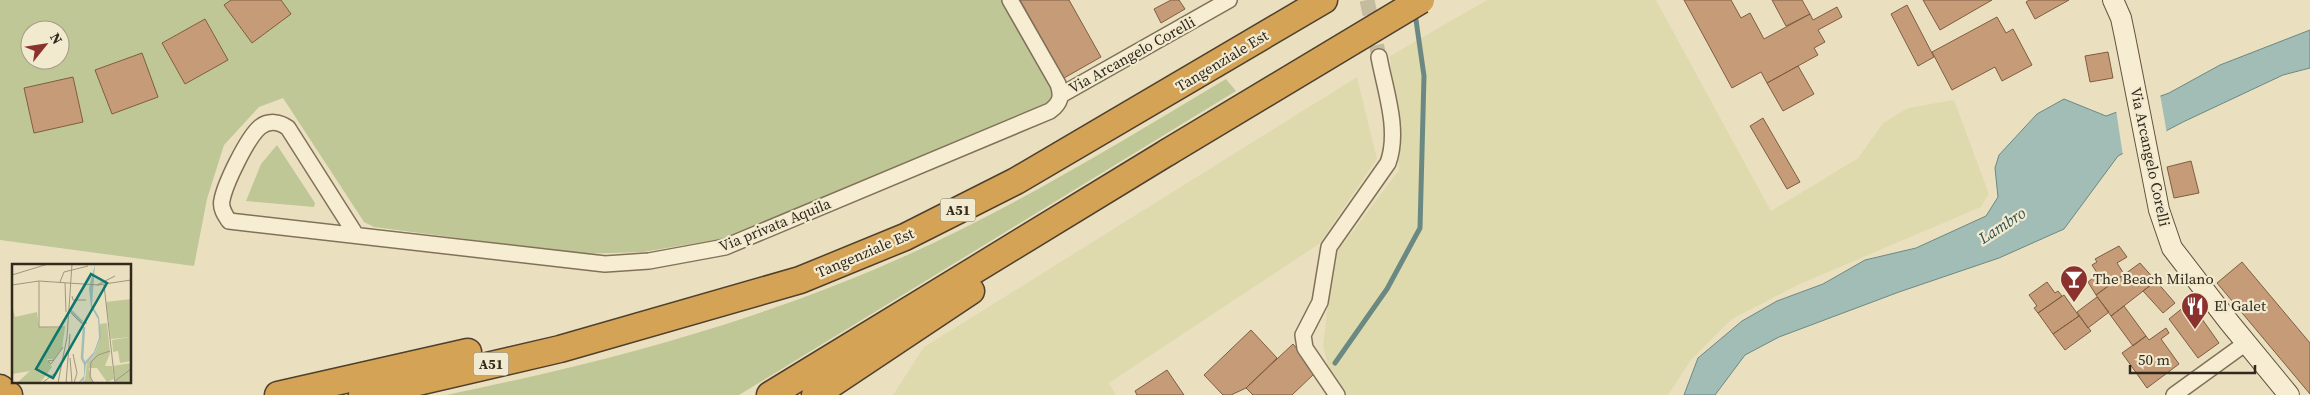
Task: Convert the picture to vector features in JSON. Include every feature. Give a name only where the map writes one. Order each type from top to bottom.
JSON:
[{"type":"highway","name":"Tangenziale Est","points":[[362,395],[422,372],[507,360],[560,349],[800,280],[905,237],[1016,181],[1324,0]]},
{"type":"highway","points":[[770,395],[835,369],[1168,152],[1421,0]]},
{"type":"highway","points":[[815,395],[835,369]]},
{"type":"highway","points":[[278,395],[422,372]]},
{"type":"highway","points":[[0,388],[9,395]]},
{"type":"street","points":[[1010,0],[1058,84],[1062,95]]},
{"type":"street","name":"Via Arcangelo Corelli","points":[[1062,95],[1229,0]]},
{"type":"street","name":"Via Arcangelo Corelli","points":[[2113,0],[2120,18],[2138,97],[2159,210],[2172,248],[2289,395]]},
{"type":"street","points":[[1337,395],[1305,348],[1303,334],[1320,302],[1329,246],[1388,163],[1392,153],[1392,124],[1379,57]]},
{"type":"street","name":"Via privata Aquila","points":[[356,235],[288,128],[281,123],[270,123],[260,127],[250,139],[227,184],[221,201],[223,212],[229,221],[605,264],[649,261],[724,246],[1050,111],[1058,105],[1062,95]]},
{"type":"street","points":[[2174,395],[2246,343]]},
{"type":"shaded area","points":[[1487,0],[1656,0],[1771,211],[1858,158],[1883,123],[1908,108],[1954,100],[1989,194],[1981,207],[1800,284],[1732,319],[1691,360],[1668,395],[1344,395],[1330,374],[1323,345],[1334,256],[1399,170],[1390,56]]},
{"type":"shaded area","points":[[1357,77],[1377,159],[1319,244],[1109,383],[1116,395],[893,395],[924,347]]},
{"type":"green space","points":[[0,0],[1002,0],[1038,61],[1051,93],[1050,100],[1045,106],[726,238],[643,252],[581,254],[374,227],[364,222],[283,98],[259,107],[224,145],[207,199],[194,266],[0,240]]},
{"type":"green space","points":[[1226,79],[1236,91],[739,395],[446,395],[577,366],[642,349],[707,330],[833,286],[895,260],[991,214],[1093,158]]},
{"type":"green space","points":[[277,145],[315,203],[314,207],[246,201],[261,164]]},
{"type":"water","name":"Lambro","points":[[2310,30],[2310,68],[2283,75],[2183,122],[2118,156],[2064,229],[1999,258],[1899,292],[1779,337],[1745,355],[1715,395],[1684,395],[1698,358],[1742,321],[1777,301],[1823,284],[1865,260],[1916,248],[1986,216],[1998,197],[1995,168],[1999,155],[2037,114],[2064,99],[2106,116],[2169,93],[2220,65]]},
{"type":"pier","points":[[2160,94],[2167,134],[2123,156],[2116,110]]},
{"type":"building","points":[[231,0],[281,0],[291,14],[252,43],[224,5]]},
{"type":"building","points":[[1020,0],[1069,0],[1101,57],[1064,78]]},
{"type":"building","points":[[1171,0],[1179,0],[1185,9],[1161,23],[1154,9]]},
{"type":"building","points":[[1684,0],[1731,0],[1741,18],[1750,13],[1764,39],[1810,14],[1813,20],[1837,7],[1842,17],[1818,30],[1825,42],[1814,48],[1818,55],[1767,83],[1761,72],[1732,88]]},
{"type":"building","points":[[1772,0],[1802,0],[1810,14],[1786,26]]},
{"type":"building","points":[[1923,0],[1992,0],[1940,30]]},
{"type":"building","points":[[2029,0],[2069,0],[2035,19],[2026,2]]},
{"type":"building","points":[[1907,5],[1934,57],[1918,66],[1891,14]]},
{"type":"building","points":[[1997,17],[2006,33],[2013,29],[2032,65],[2002,81],[1995,67],[1952,90],[1932,52]]},
{"type":"building","points":[[205,19],[228,60],[185,84],[162,43]]},
{"type":"building","points":[[2108,52],[2113,78],[2090,82],[2085,56]]},
{"type":"building","points":[[142,53],[158,97],[112,114],[95,70]]},
{"type":"building","points":[[1798,66],[1814,94],[1783,111],[1767,83]]},
{"type":"building","points":[[73,77],[83,122],[34,133],[24,88]]},
{"type":"building","points":[[1763,118],[1800,182],[1787,189],[1750,126]]},
{"type":"building","points":[[2191,161],[2199,193],[2174,198],[2167,167]]},
{"type":"building","points":[[2119,246],[2127,257],[2117,263],[2124,274],[2112,283],[2107,275],[2101,279],[2092,265],[2097,262],[2095,259]]},
{"type":"building","points":[[2242,262],[2310,343],[2310,394],[2217,283]]},
{"type":"building","points":[[2140,263],[2156,281],[2111,316],[2096,295]]},
{"type":"building","points":[[2098,274],[2101,279],[2107,275],[2112,283],[2096,295],[2088,282]]},
{"type":"building","points":[[2156,281],[2175,303],[2163,313],[2143,291]]},
{"type":"building","points":[[2047,282],[2055,293],[2058,291],[2062,296],[2038,313],[2034,308],[2037,306],[2029,295]]},
{"type":"building","points":[[2064,295],[2079,316],[2053,334],[2038,313]]},
{"type":"building","points":[[2097,297],[2109,312],[2088,328],[2077,312]]},
{"type":"building","points":[[2190,302],[2219,343],[2198,358],[2169,319]]},
{"type":"building","points":[[2124,306],[2146,336],[2133,346],[2111,316]]},
{"type":"building","points":[[2079,316],[2091,331],[2065,350],[2053,334]]},
{"type":"building","points":[[2166,328],[2169,333],[2161,339],[2179,364],[2147,388],[2122,353],[2146,336],[2149,340]]},
{"type":"building","points":[[1251,330],[1277,358],[1246,388],[1231,395],[1223,395],[1204,375]]},
{"type":"building","points":[[1293,344],[1316,372],[1292,395],[1253,395],[1246,388]]},
{"type":"building","points":[[1167,370],[1184,395],[1137,395],[1135,391]]},
{"type":"waterway","points":[[1335,363],[1387,289],[1420,228],[1424,76],[1415,13]]},
{"type":"tunnel","points":[[1367,0],[1379,57]]},
{"type":"place","name":"The Beach Milano","points":[[2074,303]]},
{"type":"place","name":"El Galet","points":[[2195,330]]}]
